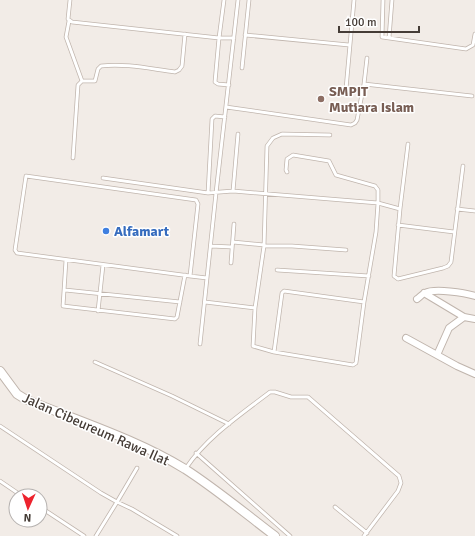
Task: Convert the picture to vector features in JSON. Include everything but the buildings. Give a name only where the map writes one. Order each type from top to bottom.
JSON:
[{"type":"street","points":[[417,299],[424,293],[433,291],[460,293],[475,296]]},
{"type":"street","points":[[424,293],[464,318],[475,319]]},
{"type":"street","points":[[437,355],[451,327],[464,318]]},
{"type":"street","points":[[406,338],[457,366],[475,374]]},
{"type":"street","name":"Jalan Cibeureum Rawa Ilat","points":[[0,371],[17,394],[25,399],[134,443],[185,469],[276,536]]},
{"type":"lane","points":[[70,0],[69,21],[66,37],[82,81]]},
{"type":"lane","points":[[224,0],[215,82],[218,84],[229,85]]},
{"type":"lane","points":[[200,344],[238,0]]},
{"type":"lane","points":[[242,68],[249,0]]},
{"type":"lane","points":[[346,89],[354,0]]},
{"type":"lane","points":[[383,0],[381,36],[383,37],[466,49],[473,45],[475,34]]},
{"type":"lane","points":[[389,38],[392,0]]},
{"type":"lane","points":[[69,21],[219,38],[234,38]]},
{"type":"lane","points":[[82,81],[95,81],[98,69],[101,66],[116,65],[175,72],[182,66],[185,34]]},
{"type":"lane","points":[[245,35],[349,44]]},
{"type":"lane","points":[[226,107],[351,125],[355,123],[356,120],[364,84],[367,58]]},
{"type":"lane","points":[[73,158],[78,86],[82,81]]},
{"type":"lane","points":[[364,84],[472,96]]},
{"type":"lane","points":[[208,193],[212,119],[215,116],[225,117]]},
{"type":"lane","points":[[233,191],[238,134]]},
{"type":"lane","points":[[287,172],[287,159],[293,155],[329,161],[336,175],[375,186],[378,190],[376,232],[364,302],[356,363],[350,364],[274,352],[252,346],[255,308],[264,245],[267,146],[273,138],[282,134],[330,135]]},
{"type":"lane","points":[[408,144],[398,226],[394,276],[398,279],[448,266],[451,262],[463,166]]},
{"type":"lane","points":[[190,276],[198,204],[196,200],[26,176],[16,252],[66,260],[103,265],[190,276],[208,278]]},
{"type":"lane","points":[[103,178],[208,193],[233,191],[265,193],[378,203],[400,209]]},
{"type":"lane","points":[[457,209],[475,211]]},
{"type":"lane","points":[[231,263],[234,224]]},
{"type":"lane","points":[[398,226],[454,232]]},
{"type":"lane","points":[[233,242],[346,250]]},
{"type":"lane","points":[[211,246],[232,247]]},
{"type":"lane","points":[[66,260],[63,306],[98,311],[174,320],[177,318],[185,275]]},
{"type":"lane","points":[[98,311],[103,265]]},
{"type":"lane","points":[[277,270],[369,276]]},
{"type":"lane","points":[[65,290],[180,302]]},
{"type":"lane","points":[[274,352],[282,293],[284,291],[364,302]]},
{"type":"lane","points":[[205,302],[255,308]]},
{"type":"lane","points":[[95,362],[172,396],[229,424]]},
{"type":"lane","points":[[185,469],[196,453],[229,424],[270,392],[291,397],[308,396],[399,476],[401,483],[398,491],[364,536]]},
{"type":"lane","points":[[0,426],[101,493],[132,509],[177,536]]},
{"type":"lane","points":[[196,453],[290,536]]},
{"type":"lane","points":[[96,536],[137,468]]},
{"type":"lane","points":[[0,481],[10,488]]},
{"type":"lane","points":[[335,507],[367,533]]},
{"type":"lane","points":[[48,512],[84,536]]},
{"type":"place","name":"SMPIT Mutiara Islam","points":[[321,99]]},
{"type":"place","name":"Alfamart","points":[[106,231]]}]
